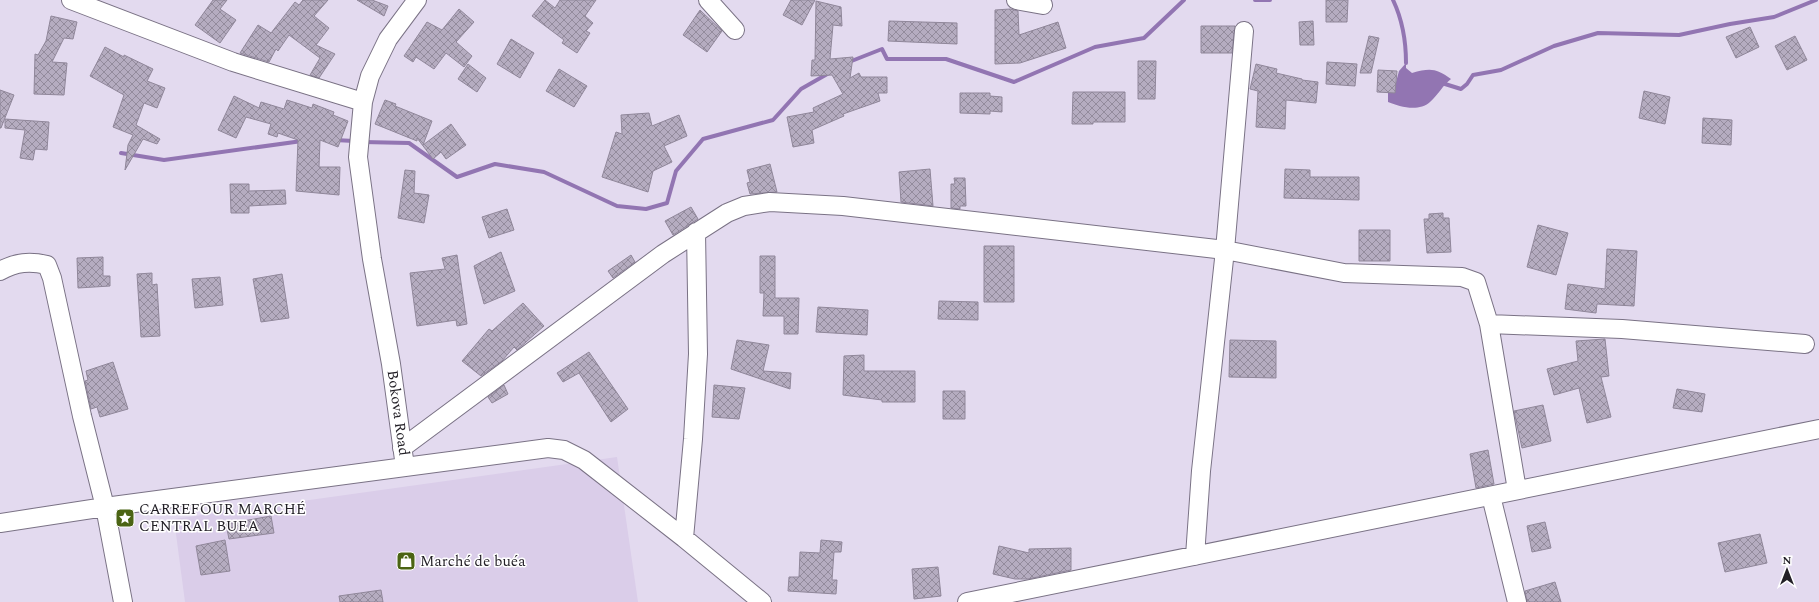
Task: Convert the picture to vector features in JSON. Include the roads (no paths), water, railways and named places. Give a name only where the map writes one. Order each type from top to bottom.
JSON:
[{"type":"street","points":[[71,0],[233,62],[363,102]]},
{"type":"street","name":"Bokova Road","points":[[0,522],[405,467],[391,364],[372,259],[358,157],[363,102],[370,76],[388,39],[417,0]]},
{"type":"street","points":[[708,0],[735,30]]},
{"type":"street","points":[[1016,0],[1043,5]]},
{"type":"street","points":[[1195,556],[1201,471],[1225,250],[1244,31]]},
{"type":"street","points":[[402,448],[663,254],[727,213],[744,206],[770,202],[843,206],[1225,250],[1344,272],[1462,277],[1476,282],[1489,324],[1517,490]]},
{"type":"street","points":[[684,538],[693,439],[698,354],[696,232]]},
{"type":"street","points":[[0,271],[19,264],[34,262],[47,265],[52,278],[82,416],[105,507],[123,602]]},
{"type":"street","points":[[1489,324],[1622,328],[1805,344]]},
{"type":"street","points":[[967,602],[1819,429]]},
{"type":"street","points":[[405,467],[548,448],[564,450],[584,460],[684,538],[762,602]]},
{"type":"street","points":[[1491,496],[1517,602]]},
{"type":"waterway","points":[[849,62],[882,49],[887,59],[946,59],[1014,82],[1095,47],[1144,38],[1184,0]]},
{"type":"waterway","points":[[1255,0],[1270,0]]},
{"type":"waterway","points":[[1393,0],[1403,30],[1406,63]]},
{"type":"waterway","points":[[1445,84],[1461,89],[1467,84],[1473,75],[1501,70],[1554,46],[1598,33],[1679,35],[1730,24],[1774,17],[1816,0]]},
{"type":"waterway","points":[[363,142],[409,143],[457,177],[495,164],[544,172],[617,206],[646,209],[667,203],[676,171],[703,139],[773,120],[801,89],[829,73]]},
{"type":"waterway","points":[[335,140],[354,141]]},
{"type":"waterway","points":[[121,153],[164,160],[302,141]]},
{"type":"place","name":"CARREFOUR MARCHÉ CENTRAL BUEA","points":[[125,518]]},
{"type":"place","name":"Marché de buéa","points":[[406,561]]}]
